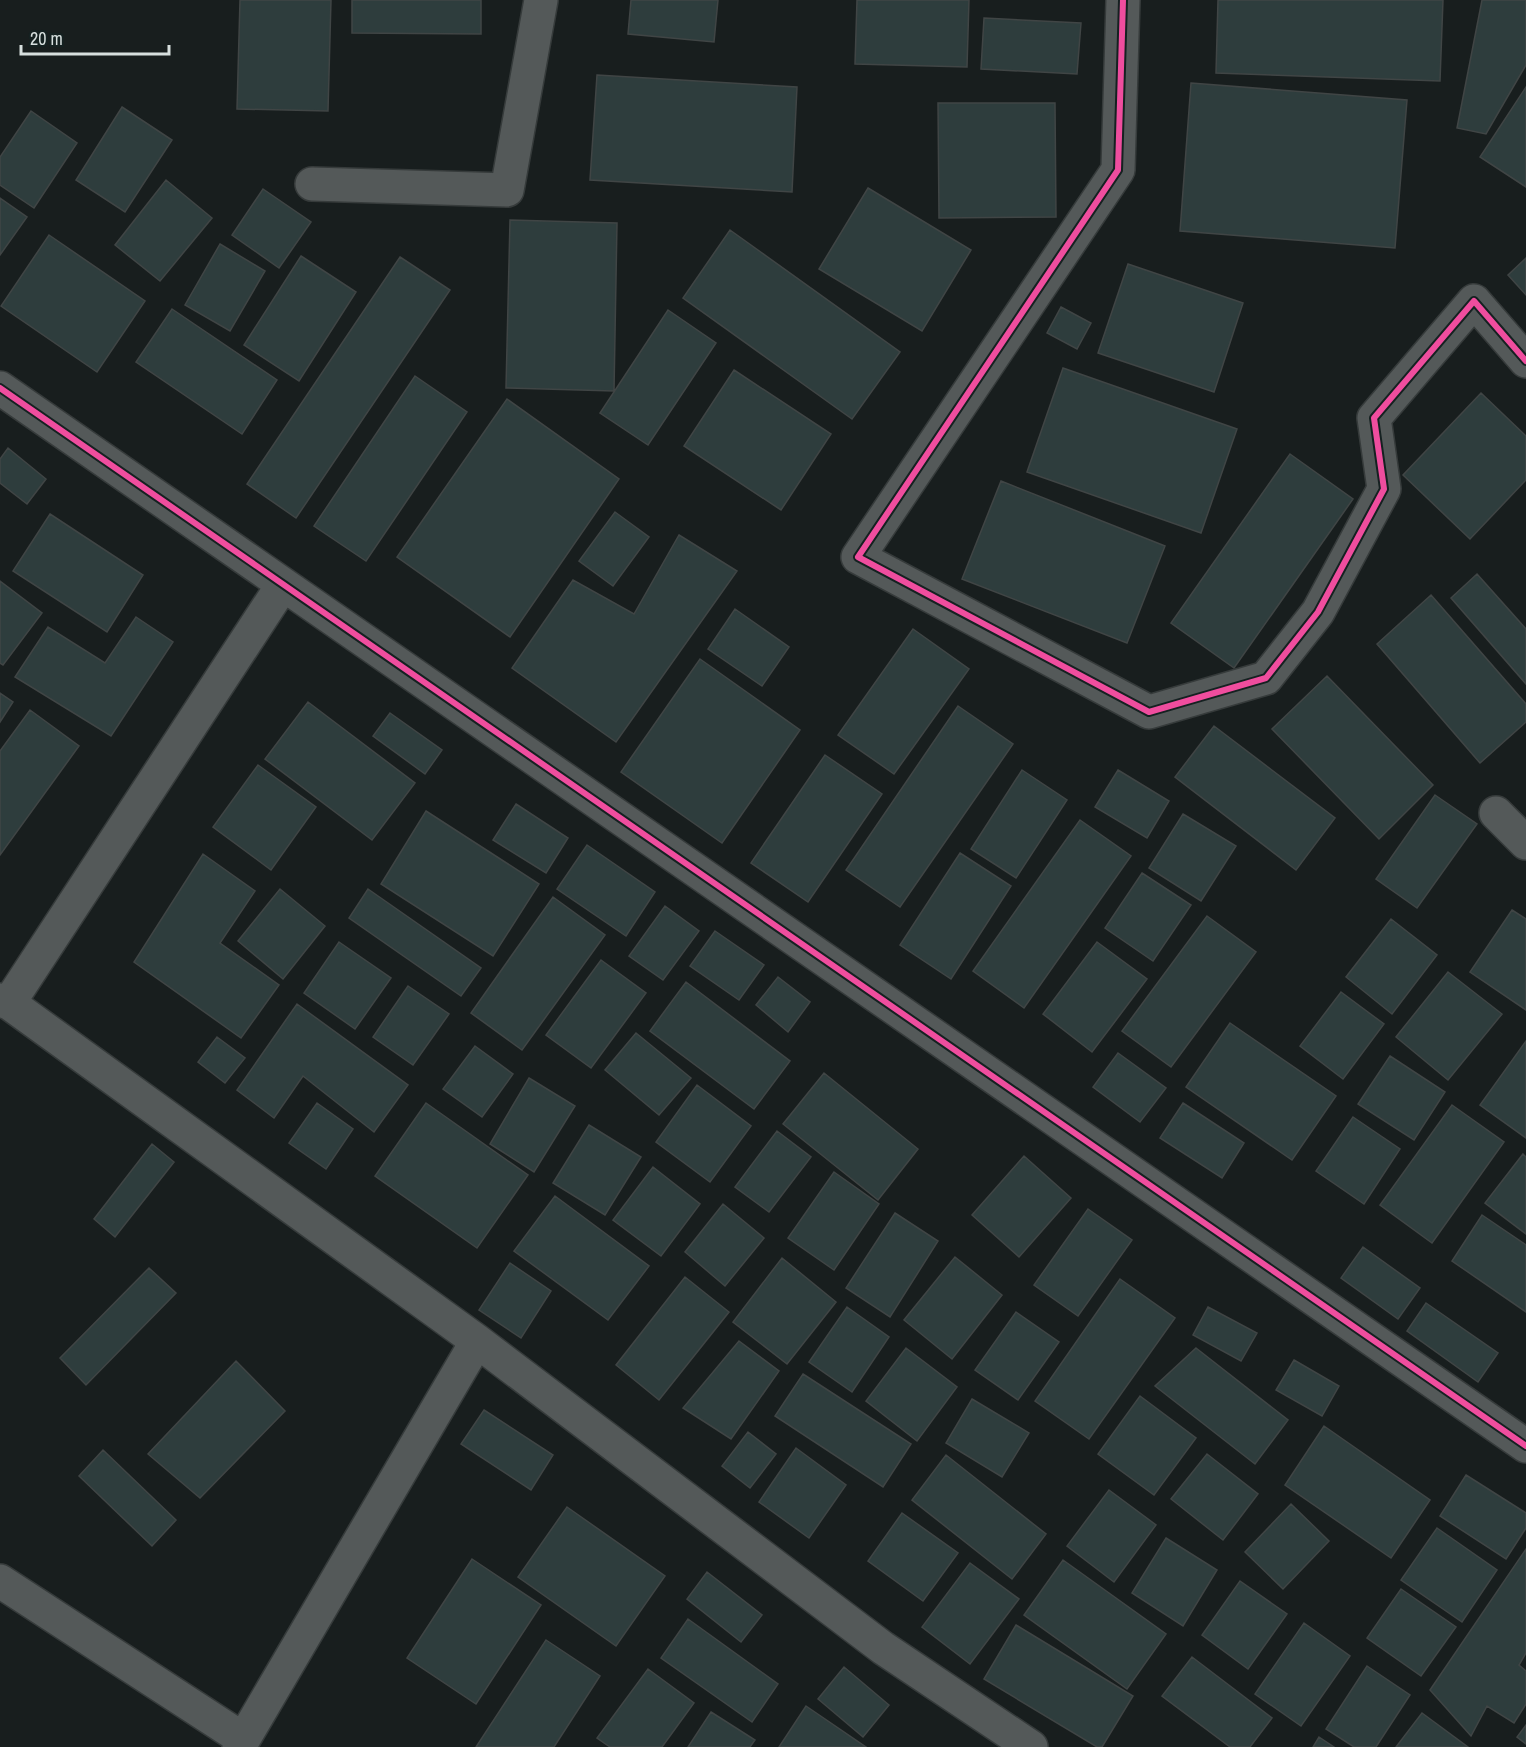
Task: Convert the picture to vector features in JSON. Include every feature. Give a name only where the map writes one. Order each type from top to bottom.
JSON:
[{"type":"street","points":[[312,184],[507,190],[541,0]]},
{"type":"street","points":[[1123,0],[1118,170],[858,557],[1149,712],[1171,706],[1266,678],[1318,612],[1384,489],[1374,418],[1474,301],[1526,361]]},
{"type":"street","points":[[0,388],[282,586],[1526,1446]]},
{"type":"street","points":[[282,586],[5,1001],[477,1341],[883,1648],[1031,1747]]},
{"type":"street","points":[[1496,813],[1526,843]]},
{"type":"street","points":[[0,1581],[241,1743],[477,1341]]},
{"type":"building","points":[[240,0],[331,0],[328,111],[237,109]]},
{"type":"building","points":[[352,0],[481,0],[481,34],[352,33]]},
{"type":"building","points":[[631,0],[718,0],[714,42],[628,34]]},
{"type":"building","points":[[857,0],[969,0],[967,67],[855,64]]},
{"type":"building","points":[[1218,0],[1443,0],[1440,81],[1216,73]]},
{"type":"building","points":[[1482,0],[1526,0],[1526,65],[1486,134],[1457,128]]},
{"type":"building","points":[[984,18],[1081,23],[1077,74],[981,69]]},
{"type":"building","points":[[597,75],[797,87],[792,192],[590,180]]},
{"type":"building","points":[[1191,83],[1407,100],[1395,248],[1180,231]]},
{"type":"building","points":[[1526,87],[1526,187],[1480,157]]},
{"type":"building","points":[[938,103],[1055,103],[1056,217],[939,218]]},
{"type":"building","points":[[122,107],[172,140],[125,212],[76,180]]},
{"type":"building","points":[[31,111],[77,143],[34,208],[0,185],[0,157]]},
{"type":"building","points":[[166,180],[212,218],[160,281],[115,245]]},
{"type":"building","points":[[868,188],[971,250],[922,331],[819,269]]},
{"type":"building","points":[[263,189],[311,222],[279,268],[232,235]]},
{"type":"building","points":[[0,198],[27,217],[0,255]]},
{"type":"building","points":[[510,220],[617,223],[614,391],[506,388]]},
{"type":"building","points":[[730,230],[900,352],[852,419],[683,298]]},
{"type":"building","points":[[49,235],[145,301],[97,372],[1,306]]},
{"type":"building","points":[[220,244],[265,271],[230,331],[185,305]]},
{"type":"building","points":[[301,256],[356,292],[299,381],[244,345]]},
{"type":"building","points":[[400,257],[450,290],[296,518],[247,484]]},
{"type":"building","points":[[1526,258],[1526,295],[1508,275]]},
{"type":"building","points":[[1128,264],[1243,303],[1214,392],[1098,353]]},
{"type":"building","points":[[1061,307],[1091,323],[1077,349],[1047,333]]},
{"type":"building","points":[[172,309],[277,380],[242,434],[136,362]]},
{"type":"building","points":[[668,310],[716,343],[648,445],[600,413]]},
{"type":"building","points":[[1063,368],[1237,429],[1201,533],[1027,472]]},
{"type":"building","points":[[734,370],[831,434],[781,510],[684,446]]},
{"type":"building","points":[[415,376],[467,412],[366,561],[314,526]]},
{"type":"building","points":[[1481,393],[1526,436],[1526,480],[1470,539],[1403,475]]},
{"type":"building","points":[[507,399],[619,479],[510,637],[397,557]]},
{"type":"building","points":[[8,448],[46,479],[27,504],[0,483],[0,459]]},
{"type":"building","points":[[1290,454],[1353,499],[1234,668],[1171,623]]},
{"type":"building","points":[[1001,481],[1165,546],[1127,643],[962,579]]},
{"type":"building","points":[[615,512],[649,537],[613,586],[579,561]]},
{"type":"building","points":[[50,514],[143,575],[107,632],[13,571]]},
{"type":"building","points":[[679,535],[737,571],[616,742],[512,668],[573,580],[634,614]]},
{"type":"building","points":[[1477,574],[1526,629],[1526,684],[1451,598]]},
{"type":"building","points":[[0,581],[42,613],[3,665],[0,663]]},
{"type":"building","points":[[1431,595],[1526,704],[1526,722],[1480,763],[1377,644]]},
{"type":"building","points":[[735,609],[789,647],[762,686],[708,649]]},
{"type":"building","points":[[136,617],[173,642],[111,736],[15,677],[48,627],[105,663]]},
{"type":"building","points":[[913,629],[969,669],[894,774],[838,735]]},
{"type":"building","points":[[700,659],[800,730],[722,843],[621,772]]},
{"type":"building","points":[[1327,676],[1433,785],[1379,839],[1272,729]]},
{"type":"building","points":[[0,693],[13,702],[0,722]]},
{"type":"building","points":[[308,702],[415,783],[372,840],[265,759]]},
{"type":"building","points":[[958,706],[1013,744],[900,907],[846,870]]},
{"type":"building","points":[[30,710],[79,746],[0,855],[0,751]]},
{"type":"building","points":[[390,713],[442,750],[425,774],[373,736]]},
{"type":"building","points":[[1214,726],[1335,818],[1296,870],[1175,777]]},
{"type":"building","points":[[825,755],[882,794],[808,902],[751,863]]},
{"type":"building","points":[[258,765],[316,807],[271,870],[213,827]]},
{"type":"building","points":[[1022,770],[1067,800],[1016,878],[971,849]]},
{"type":"building","points":[[1118,770],[1169,801],[1147,838],[1095,807]]},
{"type":"building","points":[[1435,795],[1477,824],[1417,908],[1376,879]]},
{"type":"building","points":[[516,804],[568,838],[546,873],[493,840]]},
{"type":"building","points":[[426,811],[539,884],[493,956],[381,884]]},
{"type":"building","points":[[1183,814],[1236,846],[1201,901],[1149,868]]},
{"type":"building","points":[[1080,820],[1131,856],[1024,1008],[973,971]]},
{"type":"building","points":[[587,845],[655,892],[626,936],[557,889]]},
{"type":"building","points":[[960,853],[1011,886],[951,979],[900,945]]},
{"type":"building","points":[[203,854],[255,891],[220,943],[279,985],[241,1038],[134,962]]},
{"type":"building","points":[[1142,873],[1191,905],[1153,961],[1105,928]]},
{"type":"building","points":[[280,889],[325,926],[283,979],[238,941]]},
{"type":"building","points":[[368,889],[481,968],[461,996],[349,918]]},
{"type":"building","points":[[553,897],[605,935],[522,1050],[471,1013]]},
{"type":"building","points":[[665,906],[699,931],[663,980],[629,956]]},
{"type":"building","points":[[1512,910],[1526,919],[1526,1010],[1470,972]]},
{"type":"building","points":[[1207,916],[1256,952],[1171,1067],[1122,1031]]},
{"type":"building","points":[[1391,919],[1437,955],[1392,1014],[1346,977]]},
{"type":"building","points":[[715,931],[764,965],[739,1000],[690,966]]},
{"type":"building","points":[[339,942],[391,978],[355,1029],[304,993]]},
{"type":"building","points":[[1097,942],[1147,979],[1092,1052],[1043,1014]]},
{"type":"building","points":[[601,960],[646,993],[591,1068],[546,1035]]},
{"type":"building","points":[[1448,972],[1502,1014],[1448,1080],[1396,1037]]},
{"type":"building","points":[[778,977],[810,1002],[788,1032],[756,1005]]},
{"type":"building","points":[[686,982],[790,1061],[754,1109],[650,1031]]},
{"type":"building","points":[[408,986],[449,1014],[413,1065],[373,1037]]},
{"type":"building","points":[[1341,992],[1384,1024],[1343,1079],[1300,1046]]},
{"type":"building","points":[[297,1004],[408,1085],[374,1132],[303,1076],[274,1118],[237,1090]]},
{"type":"building","points":[[1230,1023],[1336,1096],[1292,1160],[1186,1087]]},
{"type":"building","points":[[636,1033],[691,1078],[659,1115],[605,1070]]},
{"type":"building","points":[[217,1037],[245,1058],[225,1083],[198,1062]]},
{"type":"building","points":[[1526,1041],[1526,1138],[1480,1105]]},
{"type":"building","points":[[475,1046],[513,1074],[482,1117],[443,1089]]},
{"type":"building","points":[[1118,1053],[1166,1088],[1140,1122],[1093,1087]]},
{"type":"building","points":[[1390,1056],[1445,1092],[1414,1140],[1358,1104]]},
{"type":"building","points":[[824,1073],[918,1149],[878,1200],[783,1124]]},
{"type":"building","points":[[529,1078],[575,1106],[534,1172],[490,1144]]},
{"type":"building","points":[[697,1085],[751,1126],[710,1182],[656,1142]]},
{"type":"building","points":[[317,1103],[353,1129],[326,1169],[289,1143]]},
{"type":"building","points":[[426,1103],[528,1175],[477,1248],[375,1176]]},
{"type":"building","points":[[1183,1103],[1244,1143],[1222,1178],[1160,1138]]},
{"type":"building","points":[[1452,1105],[1504,1142],[1432,1243],[1380,1205]]},
{"type":"building","points":[[1353,1117],[1400,1149],[1364,1204],[1316,1171]]},
{"type":"building","points":[[589,1125],[641,1157],[605,1215],[553,1183]]},
{"type":"building","points":[[777,1131],[811,1157],[769,1212],[735,1187]]},
{"type":"building","points":[[152,1144],[174,1162],[115,1237],[94,1219]]},
{"type":"building","points":[[1523,1154],[1526,1157],[1526,1234],[1485,1203]]},
{"type":"building","points":[[1024,1156],[1071,1198],[1019,1257],[972,1215]]},
{"type":"building","points":[[653,1167],[700,1204],[661,1256],[613,1220]]},
{"type":"building","points":[[834,1172],[879,1204],[834,1270],[788,1238]]},
{"type":"building","points":[[555,1196],[649,1266],[608,1320],[514,1251]]},
{"type":"building","points":[[723,1204],[764,1238],[725,1286],[685,1252]]},
{"type":"building","points":[[1088,1209],[1132,1240],[1078,1316],[1034,1285]]},
{"type":"building","points":[[895,1213],[938,1241],[890,1317],[846,1288]]},
{"type":"building","points":[[1482,1215],[1526,1245],[1526,1312],[1452,1261]]},
{"type":"building","points":[[1363,1247],[1420,1288],[1398,1319],[1341,1278]]},
{"type":"building","points":[[955,1257],[1002,1295],[952,1359],[904,1320]]},
{"type":"building","points":[[782,1258],[836,1302],[787,1364],[733,1322]]},
{"type":"building","points":[[510,1263],[551,1291],[521,1338],[479,1310]]},
{"type":"building","points":[[149,1268],[176,1293],[86,1385],[60,1358]]},
{"type":"building","points":[[685,1277],[729,1312],[659,1400],[616,1365]]},
{"type":"building","points":[[1120,1279],[1175,1318],[1089,1439],[1035,1401]]},
{"type":"building","points":[[1426,1303],[1498,1353],[1478,1382],[1407,1331]]},
{"type":"building","points":[[847,1307],[889,1337],[852,1392],[809,1362]]},
{"type":"building","points":[[1208,1307],[1257,1333],[1241,1361],[1193,1335]]},
{"type":"building","points":[[1016,1312],[1059,1342],[1018,1400],[975,1370]]},
{"type":"building","points":[[739,1341],[779,1371],[731,1439],[683,1408]]},
{"type":"building","points":[[906,1348],[957,1387],[917,1441],[866,1401]]},
{"type":"building","points":[[1196,1348],[1288,1420],[1255,1464],[1155,1386]]},
{"type":"building","points":[[1294,1360],[1339,1386],[1322,1416],[1276,1390]]},
{"type":"building","points":[[236,1361],[285,1411],[200,1498],[148,1454]]},
{"type":"building","points":[[803,1374],[911,1444],[883,1487],[775,1416]]},
{"type":"building","points":[[1140,1396],[1196,1438],[1154,1495],[1098,1454]]},
{"type":"building","points":[[972,1399],[1029,1433],[1002,1477],[946,1443]]},
{"type":"building","points":[[484,1410],[553,1455],[531,1490],[461,1444]]},
{"type":"building","points":[[1324,1426],[1430,1500],[1391,1558],[1285,1485]]},
{"type":"building","points":[[748,1432],[776,1454],[750,1488],[722,1466]]},
{"type":"building","points":[[796,1448],[846,1485],[809,1538],[759,1502]]},
{"type":"building","points":[[103,1450],[176,1520],[152,1546],[79,1476]]},
{"type":"building","points":[[1207,1454],[1258,1494],[1223,1540],[1171,1499]]},
{"type":"building","points":[[946,1455],[1046,1534],[1012,1579],[912,1500]]},
{"type":"building","points":[[1466,1475],[1526,1513],[1526,1528],[1506,1559],[1440,1516]]},
{"type":"building","points":[[1109,1490],[1156,1525],[1114,1582],[1067,1546]]},
{"type":"building","points":[[1291,1504],[1329,1541],[1283,1589],[1245,1552]]},
{"type":"building","points":[[567,1507],[665,1576],[616,1646],[518,1577]]},
{"type":"building","points":[[902,1513],[958,1553],[923,1601],[868,1561]]},
{"type":"building","points":[[1437,1528],[1497,1570],[1462,1622],[1401,1580]]},
{"type":"building","points":[[1166,1538],[1217,1570],[1183,1626],[1132,1593]]},
{"type":"building","points":[[1526,1549],[1526,1653],[1519,1665],[1526,1671],[1526,1704],[1514,1723],[1487,1706],[1471,1736],[1430,1690]]},
{"type":"building","points":[[472,1559],[541,1605],[476,1704],[407,1658]]},
{"type":"building","points":[[1063,1560],[1166,1634],[1127,1689],[1024,1615]]},
{"type":"building","points":[[970,1563],[1019,1599],[970,1664],[922,1627]]},
{"type":"building","points":[[707,1572],[762,1615],[741,1642],[687,1599]]},
{"type":"building","points":[[1240,1581],[1287,1614],[1248,1669],[1202,1635]]},
{"type":"building","points":[[1401,1589],[1456,1627],[1421,1676],[1367,1638]]},
{"type":"building","points":[[688,1619],[778,1684],[752,1722],[661,1658]]},
{"type":"building","points":[[1304,1623],[1350,1656],[1301,1726],[1255,1694]]},
{"type":"building","points":[[1016,1625],[1133,1696],[1102,1747],[1097,1747],[984,1679]]},
{"type":"building","points":[[546,1640],[600,1676],[554,1747],[476,1747]]},
{"type":"building","points":[[1192,1657],[1272,1718],[1250,1747],[1230,1747],[1162,1696]]},
{"type":"building","points":[[1367,1666],[1410,1695],[1376,1747],[1354,1747],[1326,1729]]},
{"type":"building","points":[[844,1667],[889,1705],[863,1737],[818,1699]]},
{"type":"building","points":[[648,1669],[694,1703],[662,1747],[610,1747],[597,1738]]},
{"type":"building","points":[[806,1706],[866,1747],[779,1747]]},
{"type":"building","points":[[711,1712],[755,1740],[750,1747],[688,1747]]},
{"type":"building","points":[[1422,1713],[1468,1747],[1396,1747]]},
{"type":"building","points":[[1526,1725],[1526,1744],[1517,1737]]},
{"type":"building","points":[[1319,1737],[1334,1747],[1313,1747]]},
{"type":"cycle path","points":[[1123,0],[1118,170],[858,557],[1149,712],[1266,678],[1318,612],[1384,489],[1374,418],[1474,301],[1526,361]]},
{"type":"cycle path","points":[[0,388],[1526,1446]]}]
